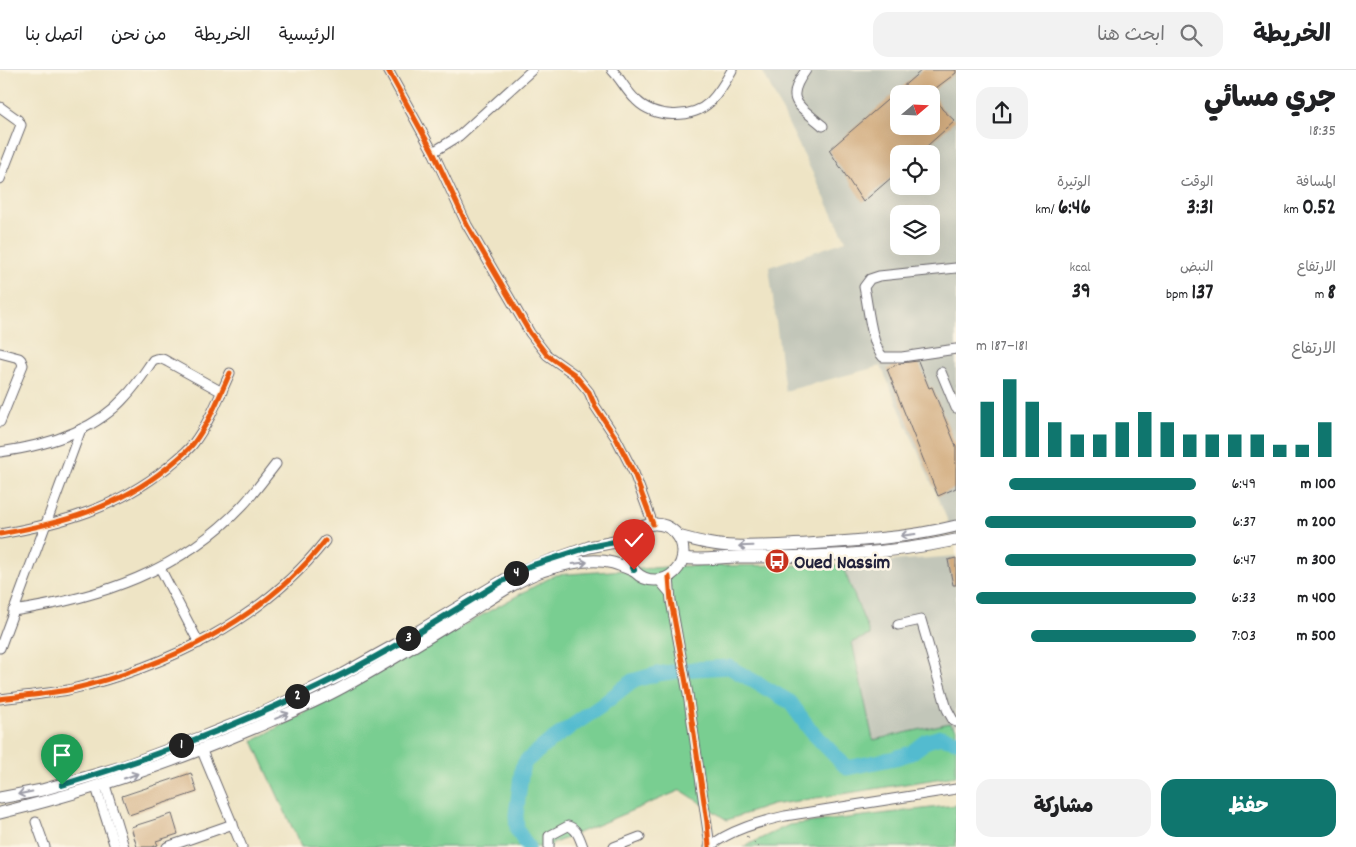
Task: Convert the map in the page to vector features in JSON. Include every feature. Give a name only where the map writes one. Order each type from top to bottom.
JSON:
[{"type":"main road","points":[[0,798],[42,790],[122,766],[205,736],[267,710],[343,674],[523,570],[589,547],[630,539],[640,529],[653,524],[670,528],[678,536],[683,546],[683,558],[680,566],[664,579],[645,579],[634,570],[611,563],[594,561],[558,566],[526,578],[345,686],[290,713],[202,751],[100,786],[0,813]]},
{"type":"main road","points":[[678,536],[702,542],[734,546],[871,539],[936,531],[956,526]]},
{"type":"main road","points":[[630,539],[628,556],[634,570]]},
{"type":"main road","points":[[683,558],[694,560],[730,557],[828,556],[882,552],[956,540]]},
{"type":"street","points":[[388,70],[433,152],[466,225],[530,334],[547,355],[574,374],[589,392],[595,406],[616,438],[634,473],[653,524]]},
{"type":"street","points":[[433,152],[459,136],[532,70]]},
{"type":"street","points":[[612,70],[636,100],[648,109],[662,113],[678,114],[695,111],[709,102],[732,70]]},
{"type":"street","points":[[806,70],[795,87],[795,99],[800,106],[823,126]]},
{"type":"street","points":[[0,107],[18,120],[21,126],[0,179]]},
{"type":"street","points":[[956,268],[879,276],[870,279],[864,287],[874,336],[879,353],[883,357],[902,357],[956,349]]},
{"type":"street","points":[[0,353],[18,358],[23,365],[0,422]]},
{"type":"street","points":[[0,452],[50,441],[81,429],[110,411],[124,398],[156,359],[160,358],[168,362],[222,392]]},
{"type":"street","points":[[941,372],[956,408]]},
{"type":"street","points":[[0,534],[44,526],[78,516],[119,499],[157,476],[192,446],[202,431],[230,373]]},
{"type":"street","points":[[0,648],[81,429]]},
{"type":"street","points":[[13,611],[84,597],[122,584],[160,568],[184,555],[210,535],[243,505],[276,464]]},
{"type":"street","points":[[0,699],[66,690],[115,677],[158,662],[199,643],[221,632],[254,609],[308,562],[325,541]]},
{"type":"street","points":[[160,568],[199,643]]},
{"type":"street","points":[[664,579],[670,594],[688,694],[709,846],[739,830],[760,822],[785,816],[956,789]]},
{"type":"street","points":[[898,625],[921,620],[947,709],[956,722]]},
{"type":"street","points":[[202,751],[242,847]]},
{"type":"street","points":[[100,786],[115,847]]},
{"type":"street","points":[[100,786],[124,847]]},
{"type":"street","points":[[36,822],[45,847]]},
{"type":"street","points":[[167,847],[233,824]]},
{"type":"street","points":[[549,847],[549,836],[568,826],[573,827],[576,831],[583,847]]},
{"type":"street","points":[[614,847],[640,837]]},
{"type":"path","points":[[739,830],[759,847]]},
{"type":"shaded area","points":[[762,70],[956,70],[956,540],[881,366],[785,391],[769,267],[846,241]]},
{"type":"shaded area","points":[[956,556],[956,728],[949,724],[873,740],[852,641],[870,635],[842,565]]},
{"type":"green space","points":[[842,565],[870,635],[852,642],[873,740],[949,723],[956,728],[956,776],[772,805],[727,820],[681,790],[552,844],[551,847],[301,847],[253,741],[555,575],[680,566]]},
{"type":"green space","points":[[956,805],[956,847],[743,847],[789,825]]},
{"type":"building","points":[[922,70],[956,70],[956,73],[940,85],[905,85]]},
{"type":"building","points":[[890,98],[890,135],[939,135],[928,145],[890,145],[890,179],[863,202],[829,150]]},
{"type":"building","points":[[940,105],[942,109],[955,121],[940,134]]},
{"type":"building","points":[[918,361],[929,388],[932,387],[956,446],[956,488],[938,496],[887,369],[901,363]]},
{"type":"building","points":[[956,558],[956,585],[953,585],[948,560]]},
{"type":"building","points":[[191,773],[197,792],[129,815],[122,796]]},
{"type":"building","points":[[172,814],[178,834],[156,841],[158,845],[152,847],[137,847],[131,827]]},
{"type":"waterway","points":[[528,847],[517,830],[516,815],[522,768],[526,761],[550,741],[601,706],[632,681],[657,674],[729,667],[790,702],[811,731],[847,768],[911,753],[927,741],[941,737],[956,741]]},
{"type":"cycle path","points":[[388,70],[433,152],[467,225],[530,333],[547,355],[574,374],[589,392],[595,406],[616,438],[634,473],[653,524]]},
{"type":"cycle path","points":[[0,534],[46,525],[88,512],[129,493],[149,481],[178,459],[193,444],[209,419],[230,373]]},
{"type":"cycle path","points":[[0,699],[68,690],[105,680],[176,654],[210,637],[272,595],[300,569],[325,541]]},
{"type":"cycle path","points":[[669,577],[671,601],[688,694],[707,822],[709,847]]},
{"type":"place","name":"Oued Nassim","points":[[777,561]]},
{"type":"route","points":[[62,785],[205,736],[267,710],[343,674],[530,566],[589,547],[630,539],[627,550],[629,561],[634,570]]}]
